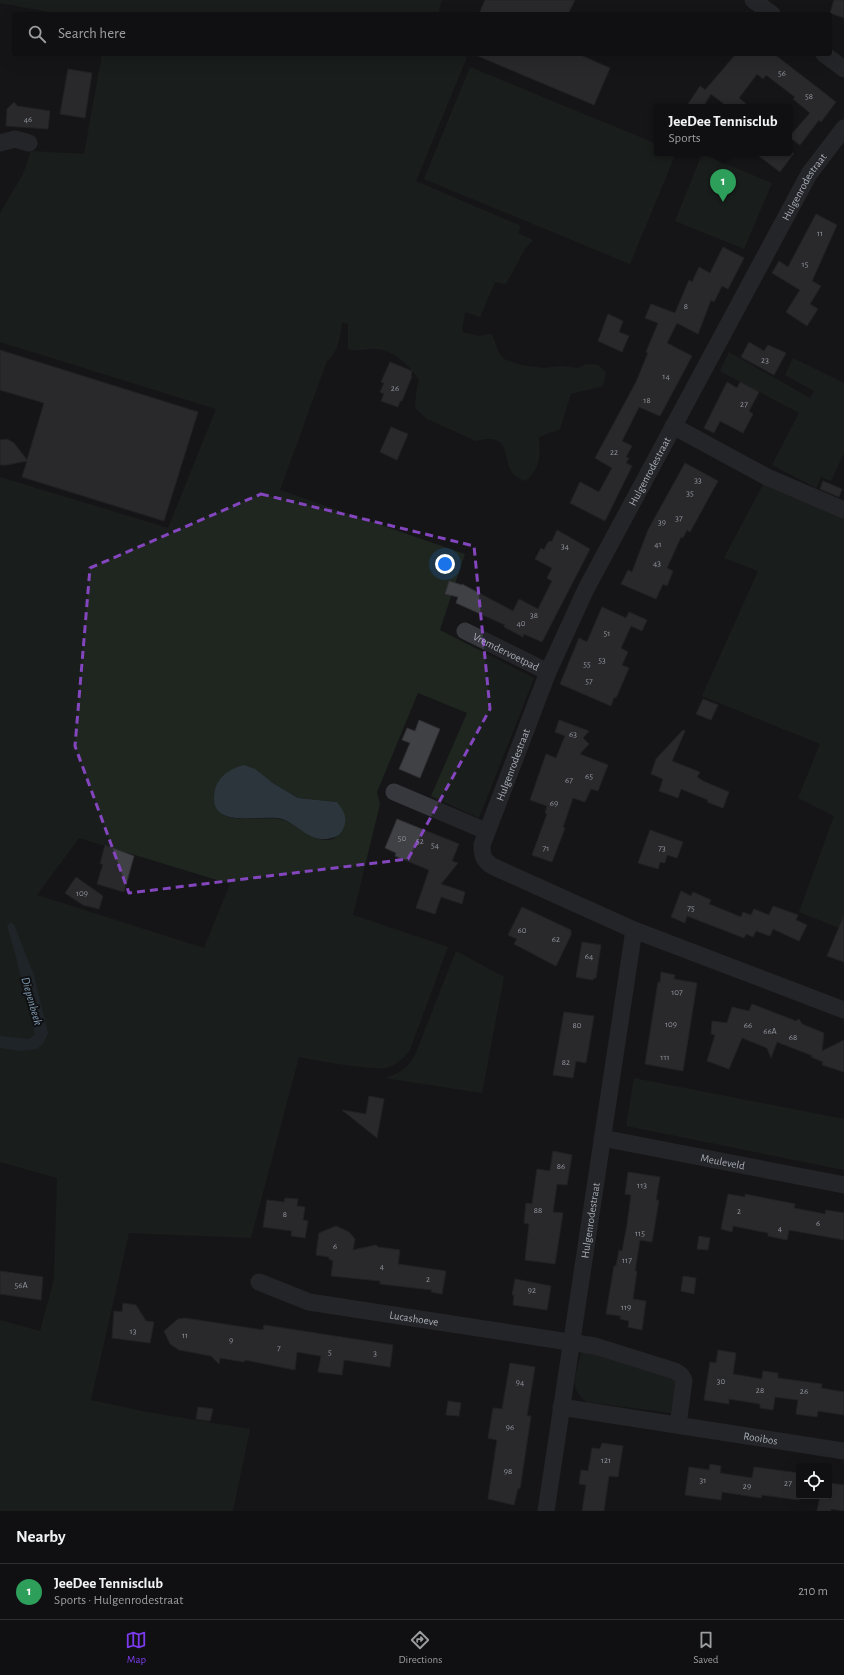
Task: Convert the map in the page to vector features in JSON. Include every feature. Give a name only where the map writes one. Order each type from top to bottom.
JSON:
[{"type":"street","points":[[753,0],[769,12]]},
{"type":"street","points":[[827,56],[844,69]]},
{"type":"street","name":"Hulgenrodestraat","points":[[844,128],[809,174],[586,589],[548,672],[486,831],[482,854],[485,861],[492,866],[634,930],[844,1010]]},
{"type":"street","points":[[0,143],[15,139],[29,143]]},
{"type":"street","points":[[673,426],[767,477],[844,510]]},
{"type":"street","name":"Vremdervoetpad","points":[[465,631],[548,672]]},
{"type":"street","points":[[394,792],[486,831]]},
{"type":"street","name":"Hulgenrodestraat","points":[[546,1511],[634,930]]},
{"type":"street","name":"Meuleveld","points":[[602,1138],[844,1185]]},
{"type":"street","name":"Lucashoeve","points":[[259,1282],[309,1302],[572,1342]]},
{"type":"street","points":[[572,1342],[617,1352],[681,1374],[684,1385],[678,1425]]},
{"type":"street","name":"Rooibos","points":[[561,1407],[844,1451]]},
{"type":"highlighted area","points":[[261,494],[474,546],[490,709],[408,859],[129,893],[75,746],[90,568]]},
{"type":"shaded area","points":[[0,0],[442,0],[439,12],[49,12],[0,3]]},
{"type":"shaded area","points":[[102,56],[465,56],[467,57],[416,181],[521,226],[518,233],[533,240],[525,249],[506,284],[495,282],[480,317],[465,312],[462,332],[479,336],[492,334],[499,353],[504,359],[521,365],[544,368],[561,366],[578,368],[586,364],[598,365],[606,372],[603,386],[571,394],[560,429],[539,437],[540,450],[537,466],[526,481],[518,478],[512,472],[505,450],[502,444],[497,440],[489,439],[476,441],[427,419],[415,408],[419,379],[410,368],[399,358],[387,351],[380,349],[348,349],[348,324],[342,322],[340,338],[334,353],[327,361],[280,490],[465,554],[440,630],[534,678],[479,818],[431,796],[467,713],[418,693],[377,792],[380,804],[353,915],[448,947],[409,1052],[395,1064],[382,1068],[346,1065],[299,1057],[251,1238],[129,1233],[91,1400],[147,1412],[250,1429],[233,1511],[0,1511],[0,1320],[40,1331],[54,1279],[57,1178],[0,1162],[0,477],[168,528],[216,409],[0,342],[0,213],[23,174],[31,151],[84,154]],"holes":[[[268,780],[298,798],[337,802],[344,827],[341,833],[331,840],[325,840],[314,837],[283,820],[274,818],[240,819],[230,817],[221,814],[216,806],[214,795]],[[79,838],[230,884],[204,948],[37,895]]]},
{"type":"shaded area","points":[[470,67],[654,143],[654,156],[675,156],[630,264],[424,179]]},
{"type":"shaded area","points":[[701,156],[707,156],[772,183],[744,249],[675,221]]},
{"type":"shaded area","points":[[729,352],[810,398],[814,391],[785,375],[793,358],[844,383],[844,453],[831,481],[821,477],[816,488],[772,465],[799,413],[720,371]]},
{"type":"shaded area","points":[[767,477],[844,510],[844,930],[799,912],[834,816],[798,798],[820,744],[702,696],[758,571],[724,558]]},
{"type":"shaded area","points":[[456,951],[504,977],[482,1093],[384,1078],[394,1075],[402,1070],[409,1064],[415,1055]]},
{"type":"shaded area","points":[[634,1078],[844,1119],[844,1170],[626,1126]]},
{"type":"shaded area","points":[[590,1350],[676,1376],[671,1413],[587,1402],[577,1392],[575,1387],[575,1376],[582,1352]]},
{"type":"water","points":[[244,765],[255,769],[273,783],[298,798],[337,802],[345,817],[345,823],[342,831],[338,836],[324,839],[311,836],[282,819],[241,818],[230,817],[222,814],[216,808],[214,798],[217,784],[222,777],[236,767]]},
{"type":"water","name":"Diepenbeek","points":[[11,922],[14,925],[34,975],[48,1033],[43,1044],[37,1049],[21,1051],[0,1048],[0,1036],[29,1039],[35,1034],[7,925]]},
{"type":"building","points":[[485,0],[575,0],[569,12],[480,12]]},
{"type":"building","points":[[834,0],[844,0],[844,18],[830,12]]},
{"type":"building","points":[[478,56],[583,56],[610,68],[594,105]]},
{"type":"building","points":[[734,56],[777,56],[836,102],[821,122],[819,120],[800,145],[792,139],[792,134],[810,113],[793,99],[795,97],[766,75],[763,79],[757,74],[739,98],[746,104],[724,104],[711,94],[705,104],[688,104],[700,86],[705,90]]},
{"type":"building","points":[[68,69],[92,73],[85,118],[60,114]]},
{"type":"building","points":[[14,102],[17,106],[50,111],[48,129],[6,126],[7,109]]},
{"type":"building","points":[[759,156],[792,156],[780,172]]},
{"type":"building","points":[[816,214],[837,225],[812,281],[821,286],[810,304],[818,309],[807,326],[786,312],[800,290],[772,273],[779,261],[788,267]]},
{"type":"building","points":[[723,247],[744,258],[728,289],[722,286],[714,302],[711,300],[698,334],[677,323],[667,343],[692,356],[660,416],[639,407],[622,441],[632,446],[626,457],[629,458],[626,463],[632,466],[605,521],[570,503],[580,482],[599,492],[612,468],[595,458],[636,382],[648,353],[646,352],[658,323],[645,318],[651,304],[675,313],[689,280],[692,282],[699,267],[710,273]]},
{"type":"building","points":[[608,314],[623,321],[619,332],[629,336],[622,352],[598,341]]},
{"type":"building","points":[[749,342],[764,351],[768,345],[786,353],[774,375],[741,357]]},
{"type":"building","points":[[0,350],[198,412],[164,521],[22,477],[27,461],[0,465],[0,440],[7,439],[14,443],[27,460],[44,403],[0,390]]},
{"type":"building","points":[[390,362],[412,371],[412,376],[398,407],[381,401],[384,394],[380,392],[384,383],[381,382]]},
{"type":"building","points":[[727,382],[737,388],[740,382],[759,392],[749,411],[753,414],[743,433],[720,421],[714,433],[704,428]]},
{"type":"building","points":[[391,427],[408,434],[397,460],[380,452]]},
{"type":"building","points":[[685,463],[718,481],[690,532],[687,530],[683,538],[681,537],[667,568],[673,571],[667,586],[663,584],[656,599],[621,584],[628,570],[632,572],[648,530]]},
{"type":"building","points":[[823,481],[842,489],[839,497],[820,489]]},
{"type":"building","points":[[557,530],[590,549],[542,642],[524,634],[523,637],[504,627],[505,625],[456,603],[458,597],[445,594],[449,581],[462,584],[513,611],[519,599],[538,609],[552,581],[547,578],[552,568],[535,559],[541,548],[544,550],[548,542],[552,541]]},
{"type":"building","points":[[602,607],[626,618],[629,612],[647,620],[642,631],[631,626],[621,648],[628,652],[622,665],[629,668],[611,706],[560,684],[579,638],[587,642]]},
{"type":"building","points":[[703,699],[718,705],[711,720],[696,714]]},
{"type":"building","points":[[419,720],[440,729],[420,778],[399,769],[410,743],[402,740],[407,728],[415,731]]},
{"type":"building","points":[[559,720],[589,731],[583,738],[589,744],[580,754],[608,765],[598,791],[591,789],[585,802],[573,798],[563,827],[565,828],[552,862],[532,855],[547,814],[545,813],[547,806],[530,800],[546,754],[556,758],[565,736],[555,732]]},
{"type":"building","points":[[683,730],[685,731],[672,761],[700,772],[697,777],[729,792],[723,808],[681,789],[678,798],[659,791],[663,779],[651,774],[656,759]]},
{"type":"building","points":[[397,819],[459,844],[452,861],[458,863],[441,884],[465,892],[462,904],[441,897],[435,914],[416,908],[429,870],[395,856],[396,853],[385,848]]},
{"type":"building","points":[[650,830],[683,842],[677,858],[667,855],[665,863],[660,862],[658,869],[638,863]]},
{"type":"building","points":[[105,845],[134,856],[124,892],[97,884],[103,864],[100,864]]},
{"type":"building","points":[[76,877],[103,896],[99,909],[83,905],[65,893]]},
{"type":"building","points":[[681,891],[691,896],[693,892],[711,900],[709,904],[741,917],[743,912],[751,915],[754,909],[769,915],[773,906],[798,915],[796,920],[807,925],[799,941],[773,929],[770,936],[756,931],[753,937],[746,934],[744,938],[687,916],[685,923],[671,917]]},
{"type":"building","points":[[522,907],[571,930],[571,935],[556,966],[514,944],[517,939],[508,935]]},
{"type":"building","points":[[844,915],[844,962],[827,956]]},
{"type":"building","points":[[582,942],[601,945],[596,978],[593,980],[576,977]]},
{"type":"building","points":[[661,972],[675,975],[674,979],[697,983],[683,1071],[645,1064],[658,982],[660,983]]},
{"type":"building","points":[[752,1004],[796,1021],[799,1019],[802,1024],[824,1033],[822,1051],[844,1040],[844,1072],[822,1065],[823,1062],[811,1057],[813,1056],[777,1042],[771,1058],[767,1048],[742,1038],[729,1069],[707,1061],[715,1035],[711,1034],[712,1021],[727,1023],[732,1007],[749,1011]]},
{"type":"building","points":[[564,1012],[594,1016],[586,1063],[576,1061],[573,1078],[553,1075]]},
{"type":"building","points":[[369,1096],[384,1099],[377,1138],[342,1110],[366,1114]]},
{"type":"building","points":[[553,1151],[572,1155],[567,1185],[557,1184],[553,1212],[563,1213],[555,1264],[525,1260],[529,1224],[524,1223],[526,1203],[532,1204],[537,1169],[550,1171]]},
{"type":"building","points":[[628,1172],[660,1177],[656,1200],[659,1200],[652,1242],[640,1240],[635,1271],[637,1271],[633,1299],[646,1301],[642,1330],[628,1327],[629,1321],[620,1319],[621,1316],[606,1314],[614,1266],[616,1266],[619,1250],[622,1251],[627,1225],[631,1195],[625,1194]]},
{"type":"building","points":[[728,1194],[745,1197],[745,1194],[795,1204],[794,1208],[825,1214],[826,1210],[844,1213],[844,1240],[789,1230],[787,1240],[768,1236],[768,1233],[733,1226],[732,1232],[721,1229]]},
{"type":"building","points":[[285,1198],[298,1199],[297,1206],[305,1207],[303,1220],[308,1221],[305,1238],[291,1236],[292,1231],[263,1227],[267,1200],[284,1202]]},
{"type":"building","points":[[336,1226],[349,1232],[355,1239],[353,1250],[376,1245],[378,1247],[400,1250],[398,1264],[446,1271],[442,1294],[431,1292],[432,1290],[380,1284],[380,1281],[331,1276],[333,1261],[329,1259],[329,1257],[316,1255],[319,1233]]},
{"type":"building","points":[[699,1236],[710,1238],[708,1250],[697,1249]]},
{"type":"building","points":[[0,1271],[43,1277],[41,1300],[0,1294]]},
{"type":"building","points":[[683,1276],[696,1278],[694,1294],[681,1291]]},
{"type":"building","points":[[515,1279],[551,1286],[547,1310],[513,1305],[514,1295],[512,1295]]},
{"type":"building","points":[[123,1303],[136,1305],[146,1321],[154,1322],[150,1343],[112,1338],[114,1311],[122,1312]]},
{"type":"building","points":[[185,1318],[263,1330],[264,1325],[393,1345],[390,1367],[344,1360],[342,1375],[318,1372],[321,1356],[297,1352],[295,1370],[245,1360],[244,1362],[220,1358],[219,1364],[211,1356],[179,1350],[170,1344],[164,1331],[178,1319]]},
{"type":"building","points":[[718,1350],[736,1353],[733,1374],[762,1379],[763,1371],[778,1373],[778,1378],[822,1384],[821,1388],[844,1392],[844,1415],[818,1411],[817,1417],[796,1414],[798,1400],[775,1397],[773,1410],[760,1408],[760,1404],[729,1399],[729,1404],[704,1400],[710,1362],[716,1363]]},
{"type":"building","points":[[510,1363],[535,1367],[527,1416],[531,1416],[520,1489],[518,1488],[514,1505],[488,1499],[497,1440],[488,1438],[493,1408],[502,1409]]},
{"type":"building","points":[[448,1401],[461,1403],[459,1416],[446,1415]]},
{"type":"building","points":[[198,1407],[213,1409],[210,1421],[196,1419]]},
{"type":"building","points":[[602,1443],[623,1446],[618,1477],[609,1476],[604,1511],[582,1511],[586,1485],[579,1484],[581,1470],[588,1471],[592,1448],[600,1449]]},
{"type":"building","points":[[710,1464],[721,1466],[720,1473],[752,1478],[754,1467],[796,1473],[796,1499],[799,1500],[762,1495],[761,1498],[722,1492],[721,1500],[685,1495],[689,1467],[709,1470]]},
{"type":"building","points":[[832,1483],[844,1485],[844,1511],[831,1509],[831,1511],[817,1511],[819,1499],[832,1499]]},
{"type":"place","name":"JeeDee Tennisclub","points":[[723,202]]}]
